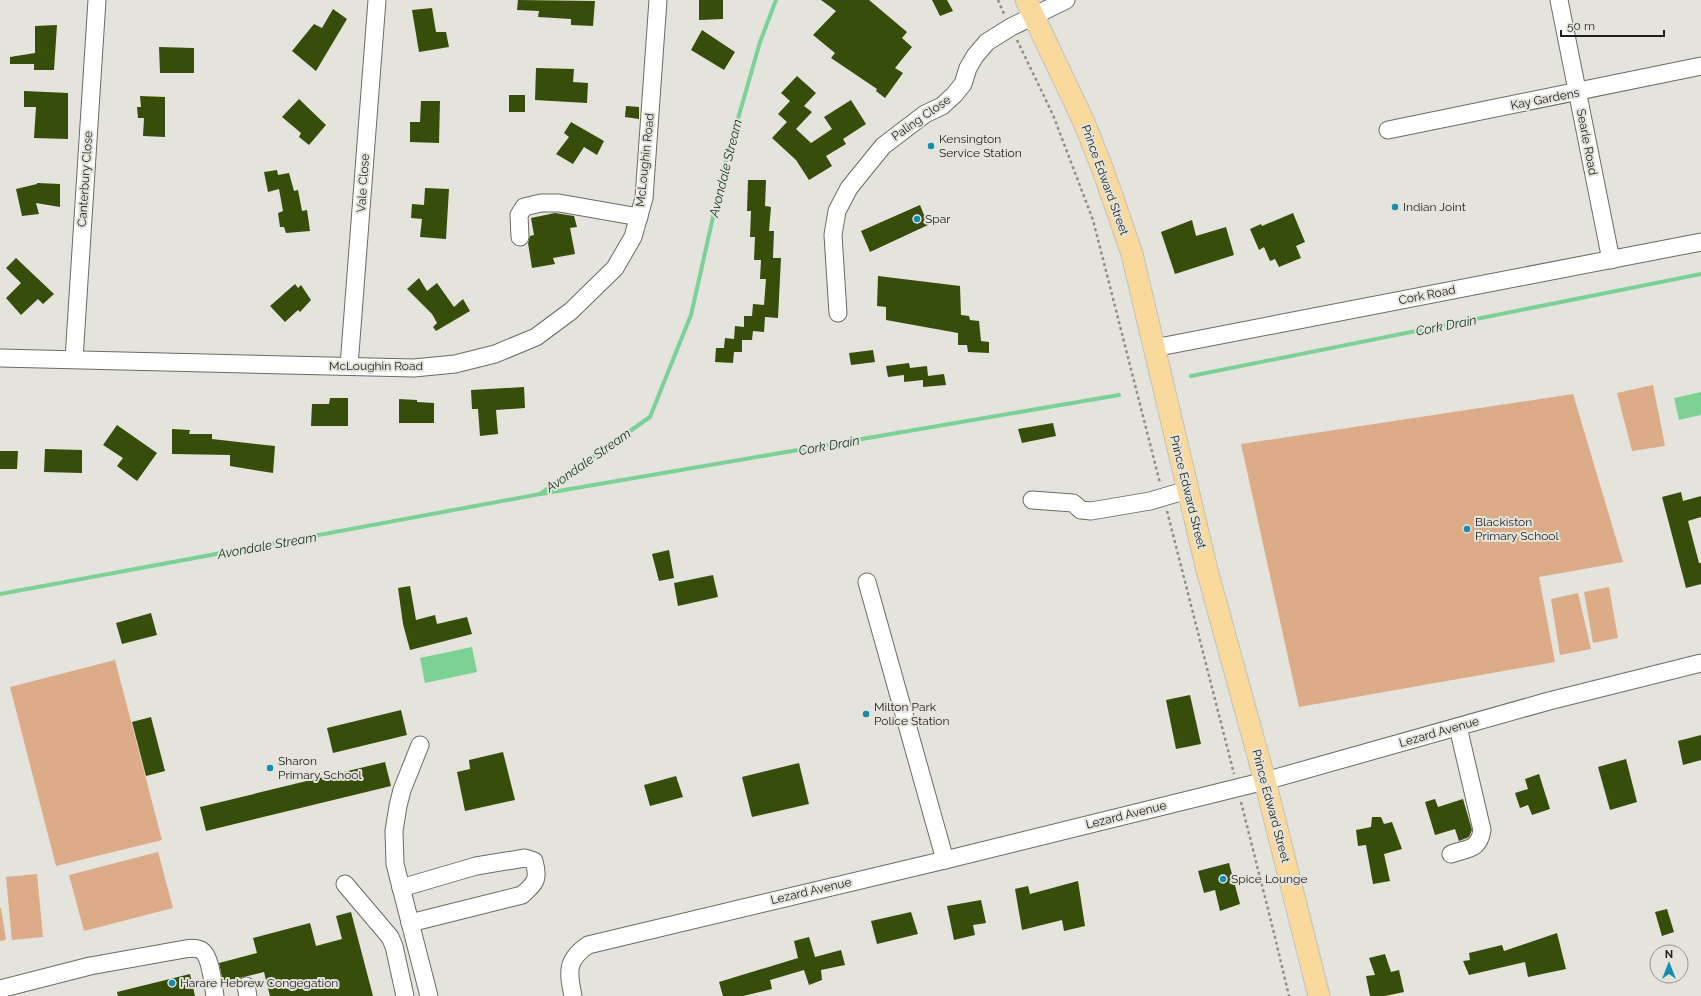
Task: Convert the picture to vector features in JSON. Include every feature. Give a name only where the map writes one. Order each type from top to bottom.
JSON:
[{"type":"main road","name":"Prince Edward Street","points":[[1030,8],[1083,120],[1103,170],[1132,254],[1207,570],[1265,781],[1319,996]]},
{"type":"street","name":"Canterbury Close","points":[[74,359],[97,0]]},
{"type":"street","name":"Vale Close","points":[[350,366],[377,0]]},
{"type":"street","name":"McLoughin Road","points":[[0,358],[414,368],[455,364],[495,354],[536,337],[571,311],[615,268],[633,237],[644,198],[658,0]]},
{"type":"street","name":"Paling Close","points":[[838,313],[833,235],[837,211],[849,188],[883,146],[925,114],[942,106],[954,95],[963,84],[968,68],[975,56],[987,42],[1011,27],[1030,8],[1066,0]]},
{"type":"street","name":"Searle Road","points":[[1559,0],[1611,260]]},
{"type":"street","name":"Kay Gardens","points":[[1388,130],[1701,66]]},
{"type":"street","points":[[520,237],[519,215],[524,207],[541,203],[558,203],[639,217]]},
{"type":"street","name":"Cork Road","points":[[1154,348],[1701,242]]},
{"type":"street","points":[[1032,500],[1073,503],[1081,510],[1091,511],[1150,501],[1187,490]]},
{"type":"street","points":[[867,582],[945,860]]},
{"type":"street","name":"Lezard Avenue","points":[[573,996],[570,980],[570,967],[576,953],[588,945],[945,860],[1265,781],[1549,701],[1701,662]]},
{"type":"street","points":[[1451,854],[1475,846],[1481,840],[1482,830],[1458,727]]},
{"type":"street","points":[[420,745],[402,790],[394,831],[395,864],[430,996]]},
{"type":"street","points":[[401,888],[476,866],[525,858],[534,861],[538,873],[534,884],[522,895],[410,923]]},
{"type":"street","points":[[345,884],[390,937],[394,946],[405,996]]},
{"type":"street","points":[[0,989],[90,966],[194,948],[201,950],[206,955],[215,996]]},
{"type":"shaded area","points":[[1653,385],[1665,446],[1632,451],[1617,393]]},
{"type":"shaded area","points":[[1701,392],[1701,415],[1679,420],[1674,398]]},
{"type":"shaded area","points":[[1573,394],[1623,562],[1539,577],[1555,662],[1299,707],[1241,444]]},
{"type":"shaded area","points":[[1609,587],[1618,638],[1593,643],[1584,592]]},
{"type":"shaded area","points":[[1578,593],[1591,649],[1560,655],[1551,599]]},
{"type":"shaded area","points":[[472,647],[477,672],[425,683],[420,658]]},
{"type":"shaded area","points":[[115,660],[162,840],[56,866],[10,687]]},
{"type":"shaded area","points":[[158,852],[173,908],[84,931],[69,875]]},
{"type":"shaded area","points":[[37,874],[43,937],[12,940],[6,877]]},
{"type":"shaded area","points":[[0,908],[6,940],[0,941]]},
{"type":"building","points":[[518,0],[595,1],[593,26],[571,25],[571,19],[538,17],[539,11],[517,10]]},
{"type":"building","points":[[699,0],[723,0],[723,19],[699,20]]},
{"type":"building","points":[[821,0],[869,0],[907,32],[902,38],[912,47],[895,68],[903,73],[885,98],[876,91],[877,89],[831,58],[835,53],[813,35],[836,11]]},
{"type":"building","points":[[932,0],[947,0],[953,11],[940,16]]},
{"type":"building","points":[[432,8],[436,32],[446,32],[449,47],[419,52],[412,10]]},
{"type":"building","points":[[333,9],[347,19],[316,71],[292,51],[314,24],[322,28]]},
{"type":"building","points":[[57,25],[54,70],[34,70],[34,64],[10,64],[10,57],[35,53],[35,26]]},
{"type":"building","points":[[702,30],[735,52],[724,70],[691,50]]},
{"type":"building","points":[[159,47],[194,48],[194,73],[160,73]]},
{"type":"building","points":[[536,68],[574,69],[573,82],[588,83],[587,103],[535,100]]},
{"type":"building","points":[[797,76],[816,93],[804,106],[812,112],[796,129],[811,143],[832,129],[824,117],[851,100],[866,124],[843,139],[846,144],[826,156],[832,166],[809,180],[796,160],[772,138],[787,122],[778,114],[790,101],[781,93]]},
{"type":"building","points":[[24,91],[68,93],[68,139],[34,138],[36,107],[24,107]]},
{"type":"building","points":[[509,95],[525,95],[525,112],[509,112]]},
{"type":"building","points":[[140,96],[165,97],[165,137],[143,136],[144,118],[138,118],[137,107],[141,107]]},
{"type":"building","points":[[299,99],[326,125],[309,145],[299,137],[301,133],[282,117]]},
{"type":"building","points":[[421,101],[440,101],[439,143],[410,142],[410,122],[420,122]]},
{"type":"building","points":[[626,106],[639,107],[639,119],[625,117]]},
{"type":"building","points":[[571,122],[604,141],[597,155],[584,147],[573,164],[556,154],[569,137],[564,133]]},
{"type":"building","points":[[277,170],[278,175],[289,173],[294,191],[298,190],[302,211],[307,210],[310,231],[286,233],[284,227],[280,227],[278,213],[283,211],[279,189],[268,192],[264,172]]},
{"type":"building","points":[[748,180],[766,180],[765,206],[771,207],[769,231],[774,231],[773,258],[781,258],[778,318],[765,317],[764,332],[753,331],[752,340],[742,340],[742,352],[734,352],[733,363],[715,362],[716,348],[724,348],[725,338],[734,339],[735,326],[744,327],[744,316],[752,316],[753,304],[764,305],[766,279],[760,279],[761,260],[754,260],[755,237],[750,237],[751,211],[747,211]]},
{"type":"building","points":[[37,183],[60,184],[60,207],[36,203],[39,214],[22,216],[16,189]]},
{"type":"building","points":[[425,188],[449,189],[446,239],[420,237],[422,219],[411,218],[412,204],[424,205]]},
{"type":"building","points":[[920,205],[928,225],[870,252],[861,231]]},
{"type":"building","points":[[555,213],[574,216],[577,227],[570,228],[575,254],[553,258],[555,264],[532,268],[528,243],[530,236],[534,235],[531,218]]},
{"type":"building","points":[[1293,213],[1305,242],[1296,246],[1301,258],[1279,267],[1275,259],[1270,261],[1264,247],[1259,250],[1250,229],[1261,224],[1262,226]]},
{"type":"building","points":[[1192,220],[1196,236],[1226,227],[1234,255],[1175,274],[1161,232]]},
{"type":"building","points":[[16,258],[54,294],[43,304],[38,299],[21,315],[6,298],[21,283],[6,268]]},
{"type":"building","points":[[878,276],[960,286],[961,315],[969,316],[970,320],[979,321],[981,341],[989,342],[989,353],[968,352],[967,345],[958,345],[958,333],[886,320],[886,307],[877,306]]},
{"type":"building","points":[[419,278],[427,291],[437,283],[454,307],[463,299],[470,311],[436,331],[433,327],[437,323],[432,314],[407,289]]},
{"type":"building","points":[[295,284],[298,288],[301,285],[311,300],[300,312],[298,310],[285,322],[270,306]]},
{"type":"building","points":[[873,350],[875,362],[851,365],[849,353]]},
{"type":"building","points":[[909,363],[910,368],[927,366],[928,376],[944,374],[946,385],[923,387],[923,380],[904,382],[904,375],[888,377],[886,366]]},
{"type":"building","points":[[524,387],[525,408],[496,410],[498,434],[480,436],[478,409],[472,409],[471,390]]},
{"type":"building","points":[[330,398],[348,398],[348,426],[311,426],[312,404],[329,404]]},
{"type":"building","points":[[399,399],[434,403],[434,423],[399,423]]},
{"type":"building","points":[[1053,423],[1056,436],[1022,443],[1018,429]]},
{"type":"building","points":[[117,425],[157,453],[137,481],[117,466],[123,458],[103,445]]},
{"type":"building","points":[[172,429],[190,430],[189,434],[212,434],[212,439],[275,446],[273,473],[230,466],[230,455],[172,454]]},
{"type":"building","points":[[45,449],[82,450],[82,473],[44,472]]},
{"type":"building","points":[[0,451],[18,451],[17,469],[0,469]]},
{"type":"building","points":[[1681,492],[1683,501],[1701,496],[1701,517],[1688,521],[1699,563],[1701,563],[1701,584],[1686,588],[1662,497]]},
{"type":"building","points":[[669,550],[674,578],[659,581],[652,554]]},
{"type":"building","points":[[713,575],[718,597],[678,606],[674,583]]},
{"type":"building","points":[[410,586],[416,620],[435,615],[437,624],[467,617],[472,634],[410,650],[403,624],[398,588]]},
{"type":"building","points":[[151,613],[157,635],[122,644],[116,623]]},
{"type":"building","points":[[1190,695],[1201,744],[1176,749],[1166,700]]},
{"type":"building","points":[[401,710],[407,735],[333,753],[327,728]]},
{"type":"building","points":[[151,717],[165,771],[146,776],[132,722]]},
{"type":"building","points":[[1701,735],[1701,760],[1683,765],[1678,741]]},
{"type":"building","points":[[503,752],[515,800],[465,811],[457,772],[470,769],[469,760]]},
{"type":"building","points":[[1626,759],[1637,802],[1610,810],[1598,767]]},
{"type":"building","points":[[385,762],[391,786],[206,831],[200,807]]},
{"type":"building","points":[[799,763],[809,804],[752,817],[742,777]]},
{"type":"building","points":[[1539,774],[1550,809],[1532,815],[1528,805],[1520,808],[1515,793],[1528,789],[1525,779]]},
{"type":"building","points":[[676,776],[683,797],[650,806],[644,785]]},
{"type":"building","points":[[1435,799],[1438,807],[1463,799],[1472,830],[1469,837],[1459,841],[1455,829],[1435,835],[1425,802]]},
{"type":"building","points":[[1372,817],[1381,817],[1384,824],[1392,822],[1402,849],[1384,854],[1390,881],[1373,884],[1366,845],[1358,846],[1356,830],[1371,827]]},
{"type":"building","points":[[1229,863],[1240,904],[1220,911],[1215,890],[1204,893],[1198,871]]},
{"type":"building","points":[[1078,881],[1085,926],[1064,931],[1062,920],[1022,930],[1015,889],[1028,886],[1030,894]]},
{"type":"building","points":[[981,900],[986,923],[973,925],[975,935],[954,940],[947,906]]},
{"type":"building","points":[[1667,909],[1674,932],[1662,936],[1655,912]]},
{"type":"building","points":[[351,912],[373,996],[270,996],[264,972],[223,982],[219,963],[257,953],[253,938],[310,923],[316,946],[342,939],[336,916]]},
{"type":"building","points":[[911,912],[918,934],[877,944],[871,921]]},
{"type":"building","points":[[1557,933],[1566,969],[1528,977],[1525,962],[1469,975],[1463,961],[1470,960],[1469,953],[1502,945],[1504,951]]},
{"type":"building","points":[[809,937],[815,957],[841,950],[845,965],[821,970],[822,980],[809,985],[804,970],[770,980],[772,989],[743,996],[723,996],[719,982],[798,958],[794,941]]},
{"type":"building","points":[[1385,954],[1391,972],[1399,970],[1404,992],[1385,996],[1370,996],[1366,976],[1375,975],[1369,958]]},
{"type":"building","name":"Harare Hebrew Congegation","points":[[190,974],[195,996],[118,996],[117,992]]},
{"type":"waterway","name":"Avondale Stream","points":[[0,594],[540,494],[650,417],[691,315],[725,164],[760,42],[776,0]]},
{"type":"waterway","name":"Cork Drain","points":[[1191,376],[1701,274]]},
{"type":"waterway","name":"Cork Drain","points":[[541,494],[1119,395]]},
{"type":"place","name":"Kensington Service Station","points":[[931,146]]},
{"type":"place","name":"Indian Joint","points":[[1395,207]]},
{"type":"place","name":"Spar","points":[[917,219]]},
{"type":"place","name":"Blackiston Primary School","points":[[1467,529]]},
{"type":"place","name":"Milton Park Police Station","points":[[866,714]]},
{"type":"place","name":"Sharon Primary School","points":[[270,768]]},
{"type":"place","name":"Spice Lounge","points":[[1223,879]]},
{"type":"place","name":"Harare Hebrew Congegation","points":[[172,983]]}]
